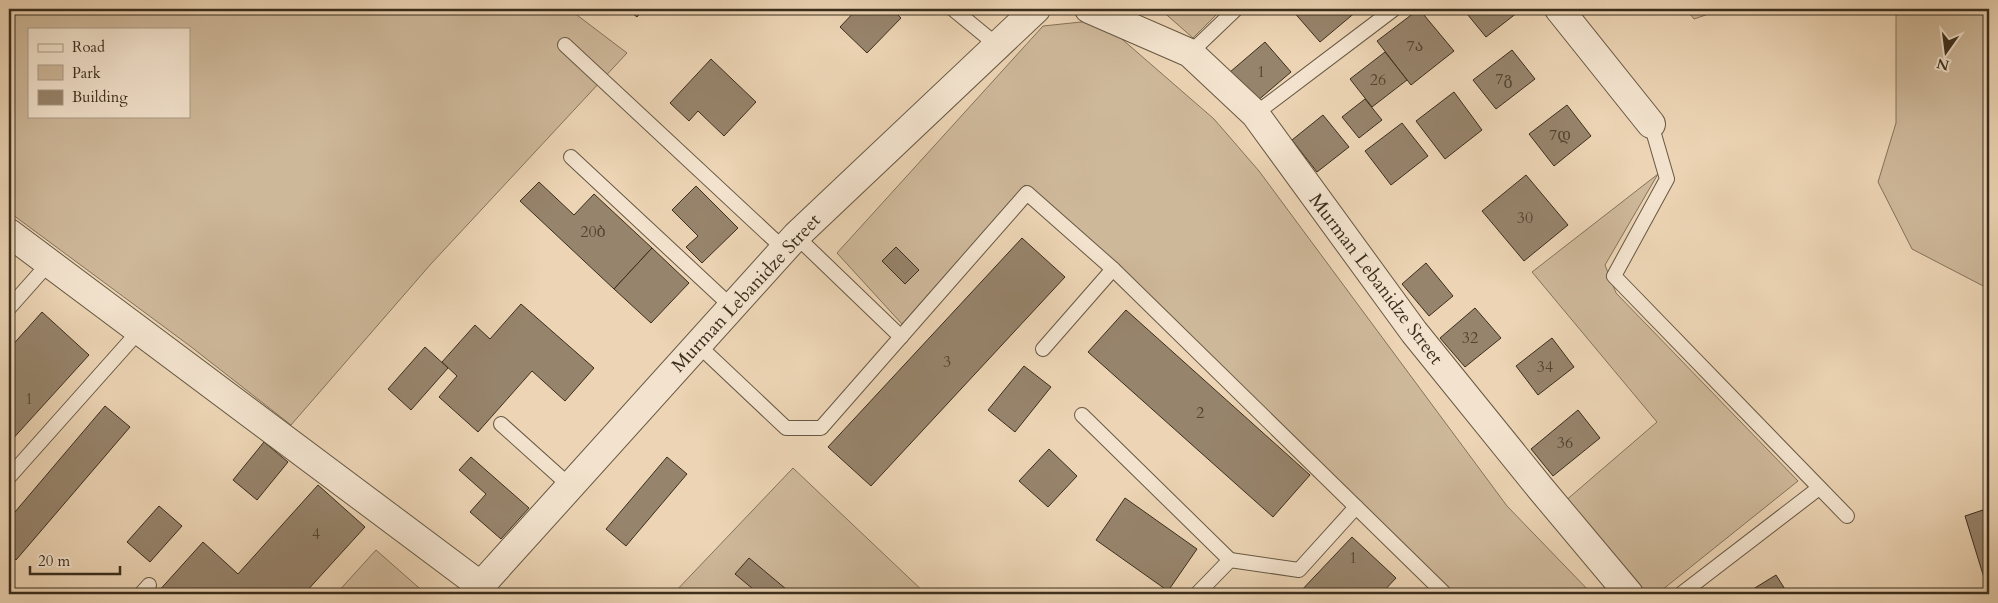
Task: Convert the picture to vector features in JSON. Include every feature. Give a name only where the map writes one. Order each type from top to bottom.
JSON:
[{"type":"street","name":"Murman Lebanidze Street","points":[[477,590],[790,242],[1036,9]]},
{"type":"street","name":"Murman Lebanidze Street","points":[[1089,9],[1190,53],[1256,114],[1414,332],[1540,490],[1629,594]]},
{"type":"street","points":[[1559,9],[1651,124]]},
{"type":"street","points":[[9,233],[477,590]]},
{"type":"lane","points":[[953,9],[998,46]]},
{"type":"lane","points":[[1190,53],[1236,9]]},
{"type":"lane","points":[[1256,114],[1394,9]]},
{"type":"lane","points":[[564,45],[901,337]]},
{"type":"lane","points":[[1651,124],[1666,179],[1614,276],[1847,516]]},
{"type":"lane","points":[[571,157],[732,307]]},
{"type":"lane","points":[[697,344],[786,428],[821,428],[1027,193],[1113,269],[1445,594]]},
{"type":"lane","points":[[9,308],[49,263]]},
{"type":"lane","points":[[1043,349],[1113,269]]},
{"type":"lane","points":[[9,477],[139,331]]},
{"type":"lane","points":[[1082,415],[1230,560],[1299,570],[1356,507]]},
{"type":"lane","points":[[501,424],[570,486]]},
{"type":"lane","points":[[1681,594],[1819,488]]},
{"type":"lane","points":[[1197,594],[1230,560]]},
{"type":"green space","points":[[9,9],[569,9],[627,53],[430,265],[291,425],[190,346],[9,212]]},
{"type":"green space","points":[[1160,9],[1222,9],[1193,38]]},
{"type":"green space","points":[[1686,9],[1723,9],[1694,19]]},
{"type":"green space","points":[[1896,9],[1989,9],[1989,289],[1912,249],[1878,182],[1896,123]]},
{"type":"green space","points":[[1100,20],[1214,119],[1259,171],[1507,506],[1592,594],[1452,594],[1109,258],[1025,185],[902,324],[837,253],[1043,26]]},
{"type":"green space","points":[[1658,174],[1605,265],[1616,293],[1798,481],[1657,594],[1643,594],[1564,502],[1657,422],[1532,272]]},
{"type":"green space","points":[[793,468],[926,594],[673,594]]},
{"type":"green space","points":[[376,550],[426,594],[336,594]]},
{"type":"building","points":[[627,9],[643,9],[637,17]]},
{"type":"building","points":[[857,9],[892,9],[901,18],[867,53],[840,27]]},
{"type":"building","points":[[1355,9],[1357,11],[1320,42],[1292,10]]},
{"type":"building","points":[[1419,9],[1454,51],[1411,85],[1377,41]]},
{"type":"building","points":[[1463,9],[1522,9],[1486,37]]},
{"type":"building","points":[[1265,42],[1291,72],[1256,102],[1230,72]]},
{"type":"building","points":[[1512,50],[1535,79],[1496,109],[1473,80]]},
{"type":"building","points":[[1385,52],[1407,80],[1372,107],[1350,79]]},
{"type":"building","points":[[711,59],[756,102],[724,136],[698,111],[689,121],[670,103]]},
{"type":"building","points":[[1454,92],[1482,130],[1445,159],[1416,121]]},
{"type":"building","points":[[1365,99],[1382,120],[1359,138],[1342,117]]},
{"type":"building","points":[[1567,105],[1591,136],[1554,166],[1529,134]]},
{"type":"building","points":[[1323,115],[1349,147],[1317,172],[1292,140]]},
{"type":"building","points":[[1402,123],[1428,156],[1391,185],[1365,151]]},
{"type":"building","points":[[1526,175],[1568,225],[1524,261],[1482,211]]},
{"type":"building","points":[[539,182],[574,215],[594,194],[652,248],[614,289],[520,201]]},
{"type":"building","points":[[696,186],[738,228],[702,263],[686,247],[698,236],[672,210]]},
{"type":"building","points":[[1022,238],[1065,277],[871,486],[828,447]]},
{"type":"building","points":[[896,247],[919,270],[905,284],[882,261]]},
{"type":"building","points":[[652,248],[689,283],[651,323],[614,289]]},
{"type":"building","points":[[1426,263],[1453,296],[1429,316],[1402,284]]},
{"type":"building","points":[[521,304],[594,368],[565,401],[532,371],[478,432],[439,397],[457,376],[442,362],[475,325],[490,339]]},
{"type":"building","points":[[1475,308],[1501,338],[1465,367],[1440,338]]},
{"type":"building","points":[[1126,310],[1310,475],[1273,517],[1088,352]]},
{"type":"building","points":[[42,312],[89,355],[9,443],[9,349]]},
{"type":"building","points":[[1552,338],[1574,367],[1538,395],[1516,366]]},
{"type":"building","points":[[425,347],[448,368],[411,410],[388,389]]},
{"type":"building","points":[[1024,366],[1051,387],[1015,432],[988,410]]},
{"type":"building","points":[[105,406],[130,427],[16,560],[9,554],[9,519]]},
{"type":"building","points":[[1578,410],[1600,438],[1553,476],[1531,449]]},
{"type":"building","points":[[264,442],[288,462],[257,500],[233,480]]},
{"type":"building","points":[[1049,449],[1077,476],[1048,507],[1019,481]]},
{"type":"building","points":[[471,457],[529,508],[501,539],[470,512],[486,494],[459,470]]},
{"type":"building","points":[[667,457],[687,474],[626,546],[606,529]]},
{"type":"building","points":[[318,485],[365,527],[304,594],[157,593],[203,542],[238,574]]},
{"type":"building","points":[[1125,498],[1197,549],[1168,591],[1096,540]]},
{"type":"building","points":[[159,506],[182,526],[150,562],[127,542]]},
{"type":"building","points":[[1989,508],[1989,594],[1965,516]]},
{"type":"building","points":[[1352,537],[1396,578],[1381,594],[1298,594]]},
{"type":"building","points":[[749,558],[792,594],[759,594],[735,574]]},
{"type":"building","points":[[1776,575],[1788,594],[1745,594]]},
{"type":"building","points":[[89,589],[95,594],[84,594]]}]
